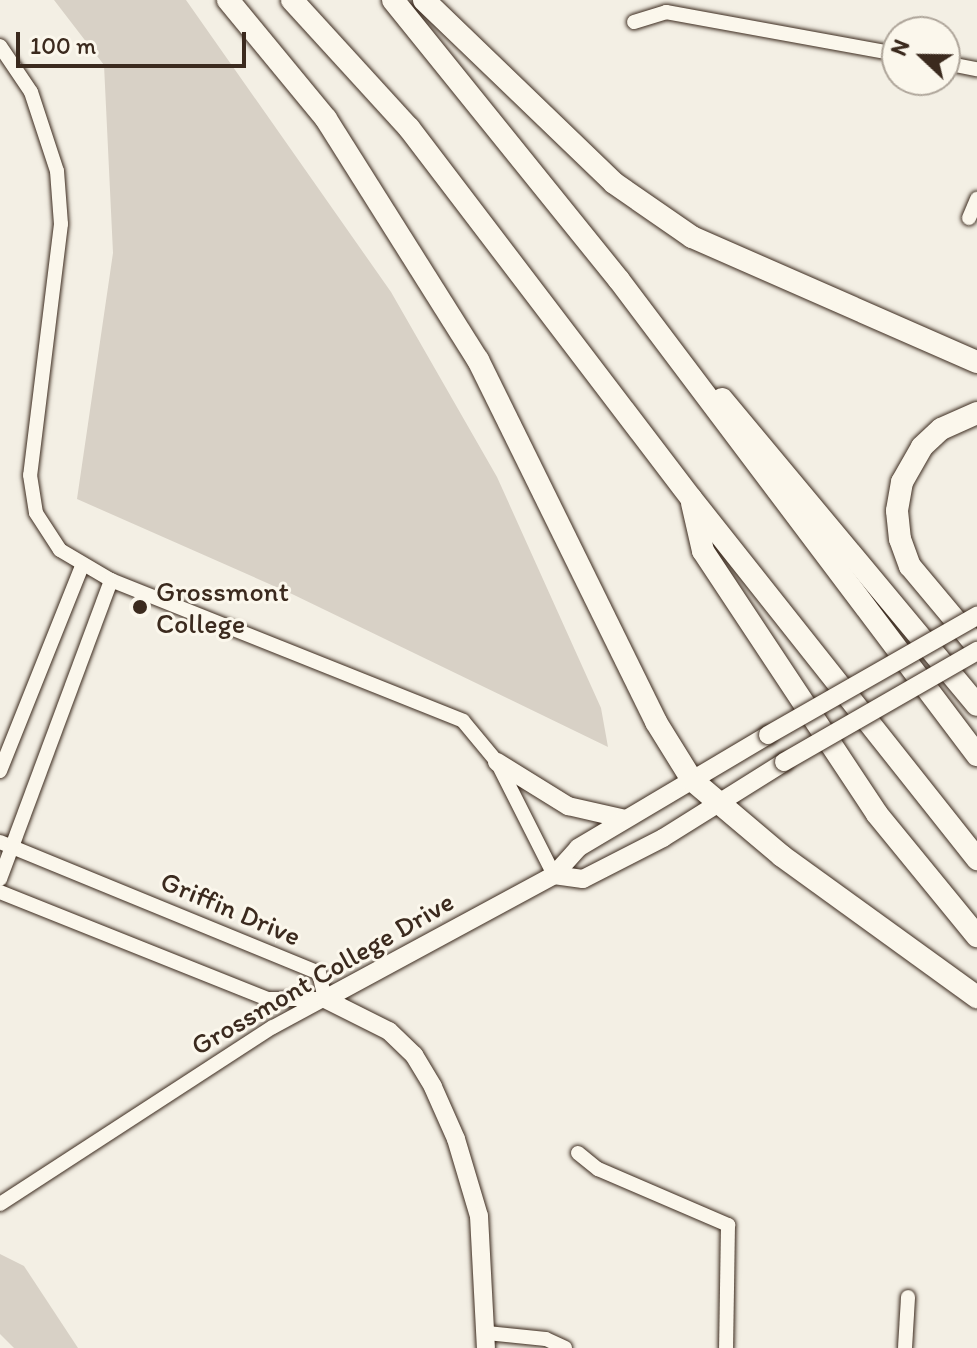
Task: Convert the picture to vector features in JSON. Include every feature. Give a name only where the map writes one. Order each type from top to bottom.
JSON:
[{"type":"highway","points":[[228,0],[326,119],[478,360],[656,722],[692,780],[782,856],[977,997]]},
{"type":"highway","points":[[292,0],[409,128],[691,498],[977,859]]},
{"type":"highway","points":[[393,0],[646,317],[977,755]]},
{"type":"highway","points":[[424,0],[614,183],[692,237],[977,362]]},
{"type":"highway","points":[[646,317],[758,438],[977,705]]},
{"type":"highway","points":[[977,413],[941,429],[922,447],[902,482],[897,511],[900,539],[910,566],[977,648]]},
{"type":"highway","points":[[691,498],[703,551],[711,564],[877,814],[977,936]]},
{"type":"main road","name":"Grossmont College Drive","points":[[325,999],[554,875],[578,848],[625,819],[977,616]]},
{"type":"main road","name":"Grossmont College Drive","points":[[554,875],[583,879],[721,803],[784,762],[977,648]]},
{"type":"main road","points":[[497,762],[568,806],[625,819]]},
{"type":"main road","points":[[325,999],[389,1031],[414,1055],[433,1087],[456,1139],[479,1216],[486,1340]]},
{"type":"street","points":[[634,22],[666,12],[881,51]]},
{"type":"street","points":[[0,46],[31,92],[57,171],[61,224],[30,475],[36,513],[60,550],[82,566],[111,580],[431,704],[463,721],[497,762],[554,875]]},
{"type":"street","points":[[969,218],[977,199]]},
{"type":"street","points":[[0,771],[82,566]]},
{"type":"street","points":[[0,879],[5,844],[111,580]]},
{"type":"street","name":"Griffin Drive","points":[[5,844],[319,973],[325,999]]},
{"type":"street","points":[[0,892],[268,999],[325,999]]},
{"type":"street","name":"Grossmont College Drive","points":[[0,1204],[273,1027],[325,999]]},
{"type":"street","points":[[578,1153],[598,1169],[728,1225],[726,1348]]},
{"type":"street","points":[[905,1348],[908,1297]]},
{"type":"street","points":[[486,1340],[546,1339],[565,1348]]},
{"type":"shaded area","points":[[54,0],[186,0],[391,292],[497,477],[601,708],[608,747],[292,594],[77,499],[113,253],[104,65]]},
{"type":"shaded area","points":[[0,1254],[24,1266],[78,1348],[14,1348],[0,1334]]},
{"type":"place","name":"Grossmont College","points":[[140,607]]}]
